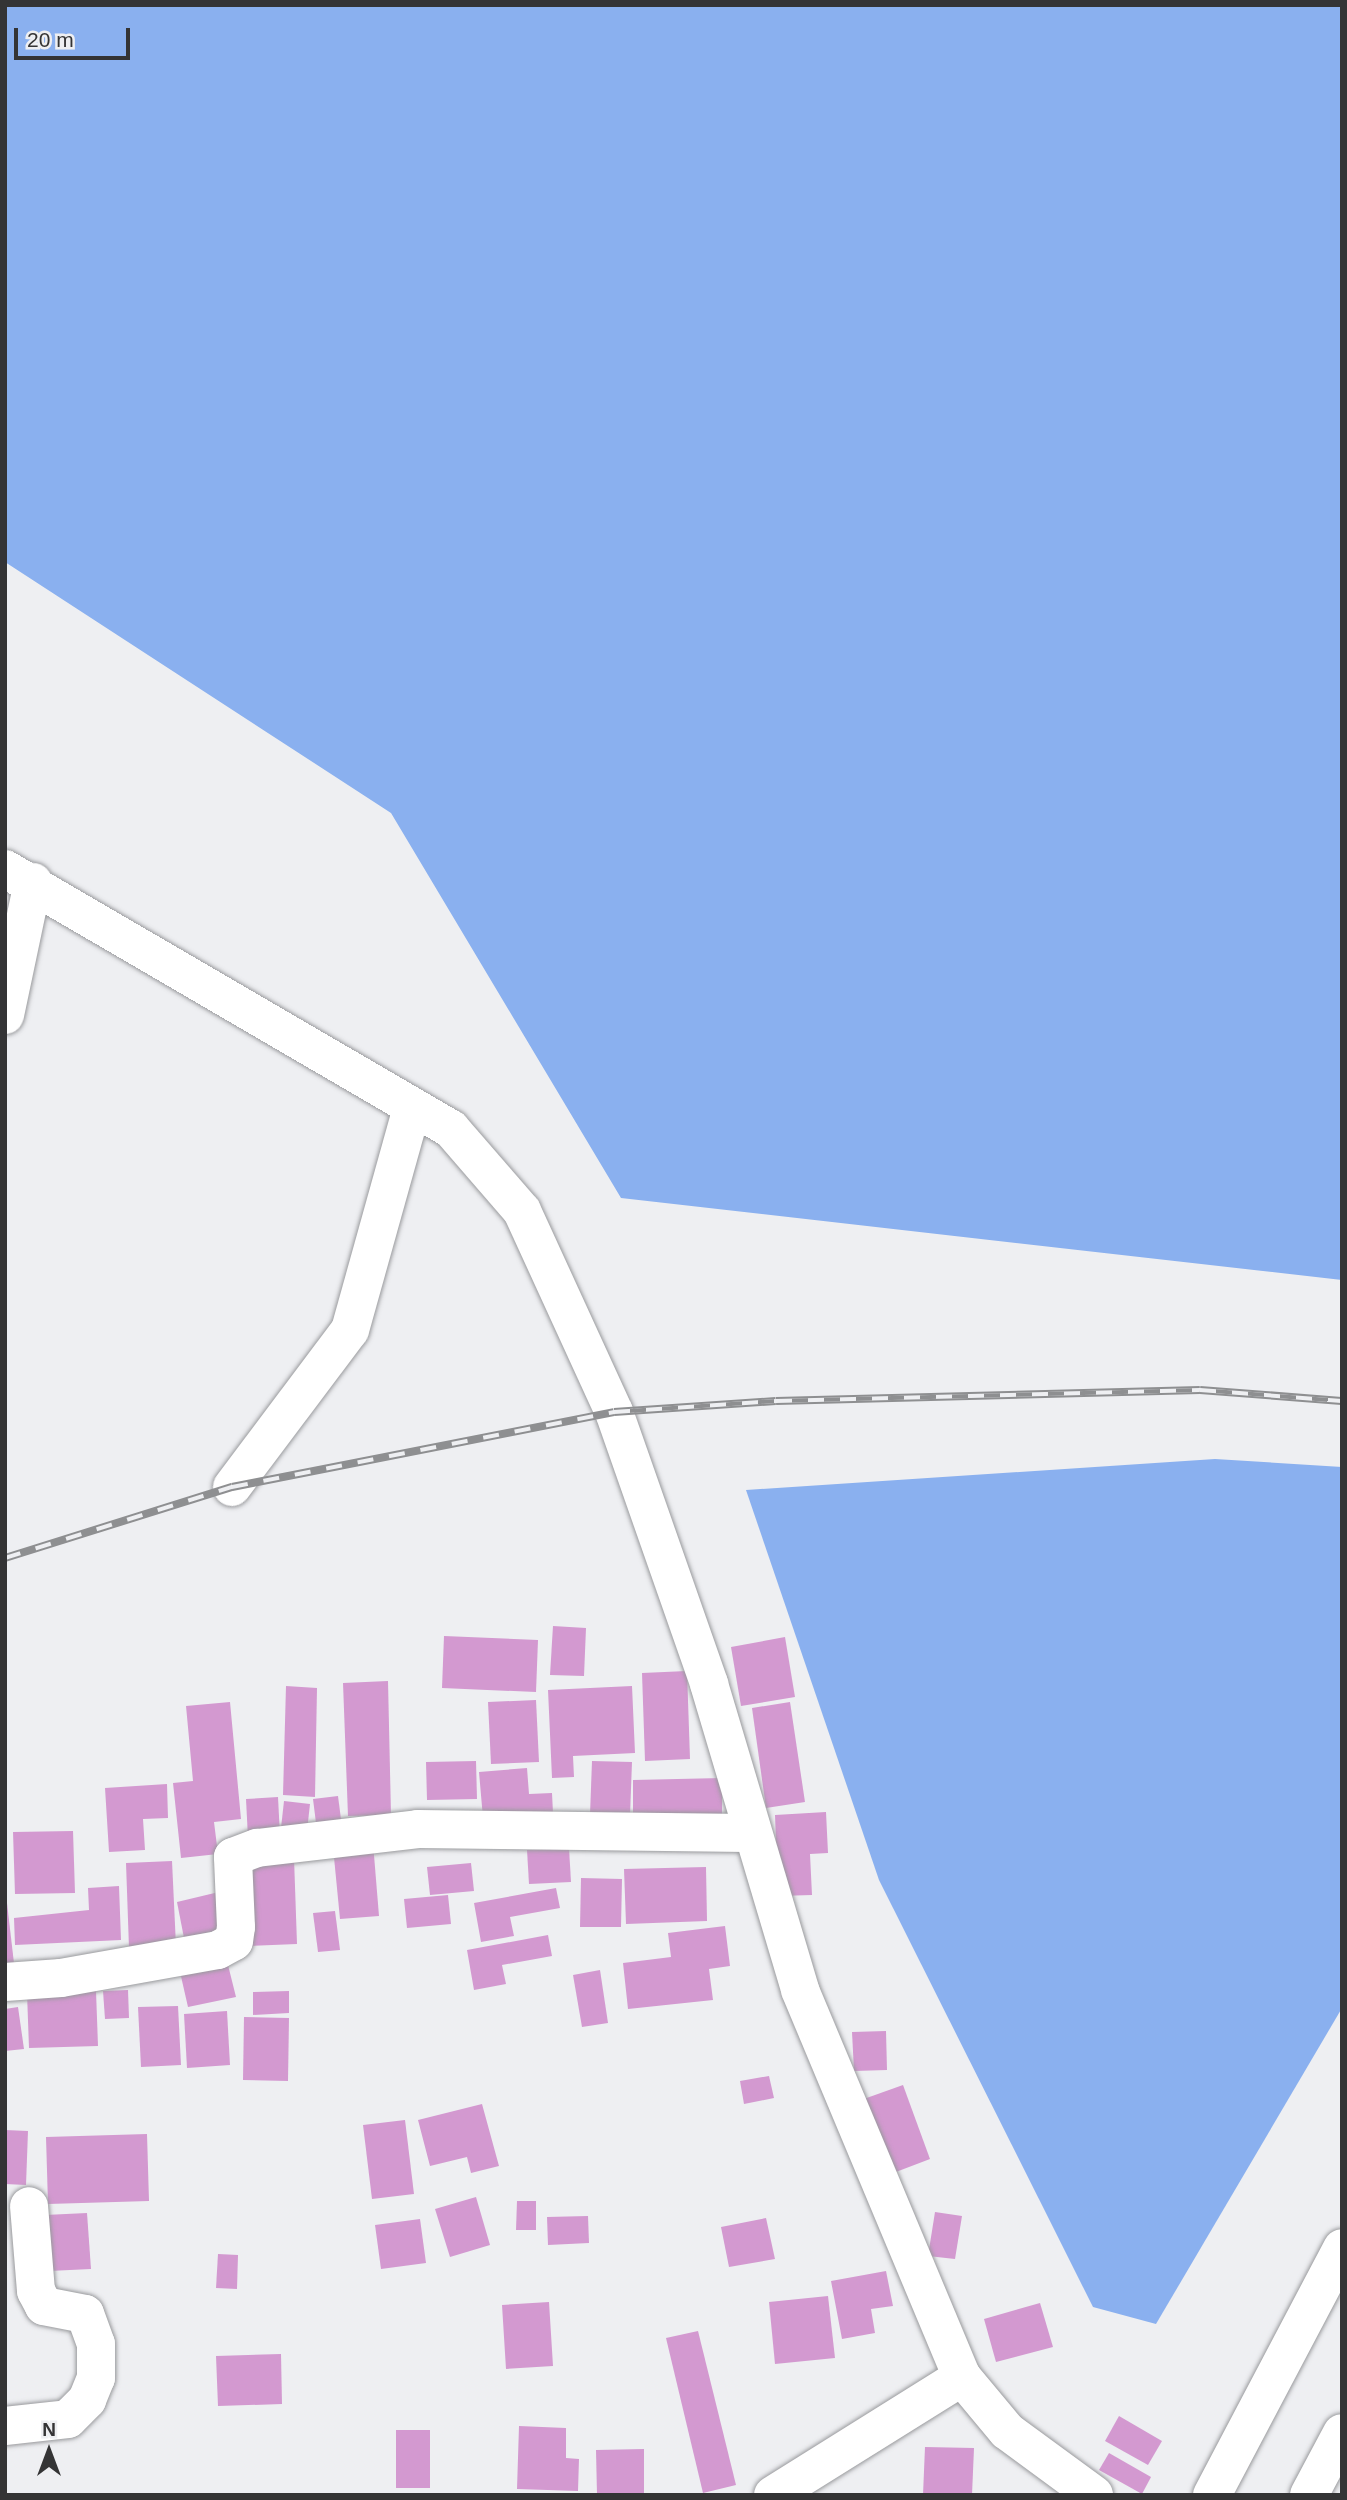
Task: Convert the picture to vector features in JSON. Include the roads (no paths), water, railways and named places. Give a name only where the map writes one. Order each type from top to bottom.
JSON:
[{"type":"street","points":[[5,1015],[19,876],[451,1129],[522,1211],[614,1412],[709,1684],[750,1833],[800,1990],[962,2377],[1007,2431],[1094,2495]]},
{"type":"street","points":[[232,1487],[350,1330],[412,1108]]},
{"type":"street","points":[[5,1982],[61,1978],[218,1950],[234,1941],[236,1927],[233,1857],[257,1848],[418,1829],[750,1833]]},
{"type":"street","points":[[5,2426],[68,2419],[87,2400],[96,2378],[96,2344],[85,2314],[44,2306],[36,2291],[29,2206]]},
{"type":"street","points":[[1212,2495],[1342,2249]]},
{"type":"street","points":[[773,2495],[962,2377]]},
{"type":"street","points":[[1309,2495],[1342,2433]]},
{"type":"water","points":[[5,5],[1342,5],[1342,1280],[621,1198],[391,813],[5,562]]},
{"type":"water","points":[[1215,1459],[1342,1467],[1342,2008],[1156,2324],[1093,2307],[879,1880],[746,1490]]},
{"type":"railway","points":[[5,1558],[232,1487],[614,1412],[776,1401],[1200,1390],[1342,1401]]}]
